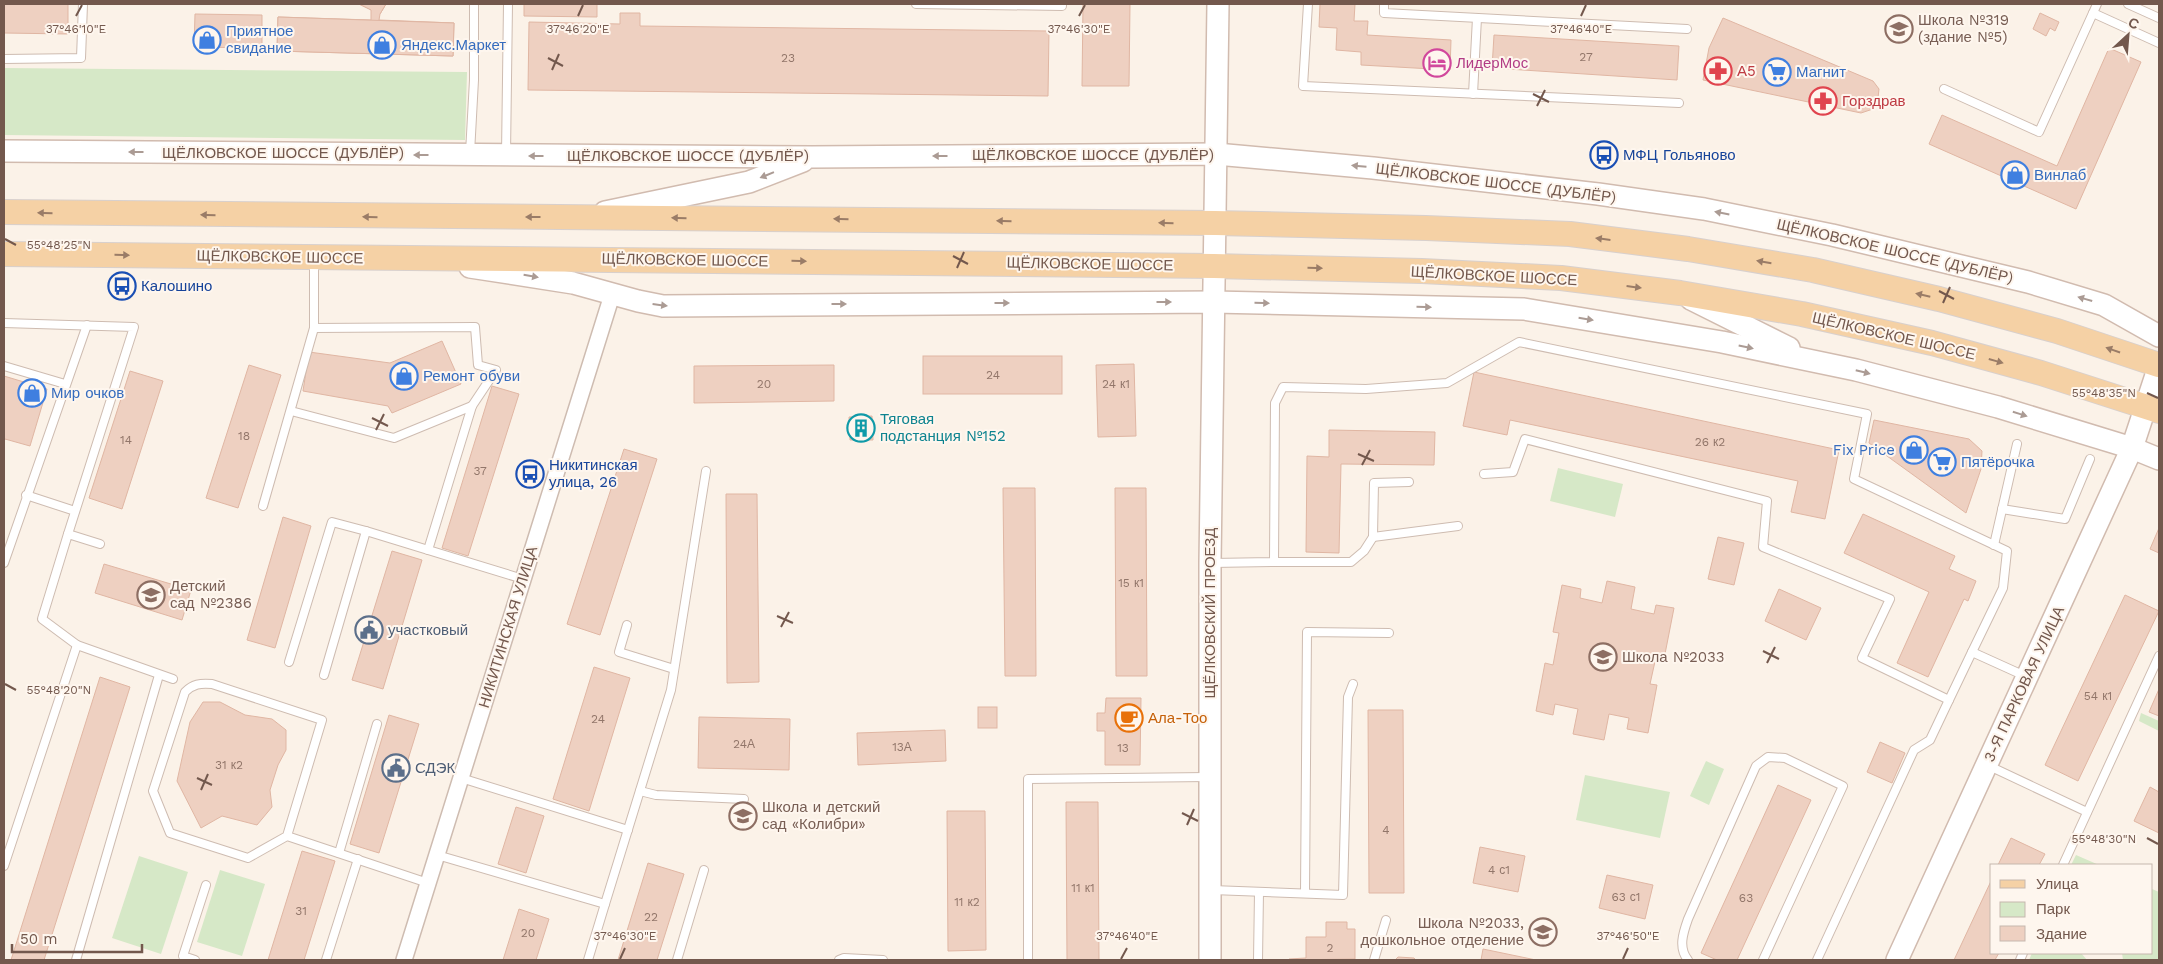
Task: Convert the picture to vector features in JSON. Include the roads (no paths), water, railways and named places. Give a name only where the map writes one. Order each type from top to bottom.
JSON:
[{"type":"main road","points":[[4,212],[375,217],[582,216],[1215,223],[1426,228],[1570,234],[1688,249],[1813,270],[1939,299],[2057,331],[2159,366]]},
{"type":"main road","name":"ЩЁЛКОВСКОЕ ШОССЕ","points":[[4,254],[1214,266],[1422,271],[1561,278],[1680,293],[1802,314],[1932,343],[2041,373],[2153,409]]},
{"type":"street","name":"ЩЁЛКОВСКИЙ ПРОЕЗД","points":[[1210,960],[1210,564],[1218,4]]},
{"type":"street","name":"ЩЁЛКОВСКОЕ ШОССЕ (ДУБЛЁР)","points":[[4,151],[812,157],[1216,154],[1373,168],[1597,194],[1704,209],[1832,235],[2028,282],[2104,305],[2159,336]]},
{"type":"street","points":[[582,216],[749,182],[812,157]]},
{"type":"street","points":[[414,259],[573,283],[612,295],[663,306],[1213,302],[1524,309],[1722,342],[1816,362],[1998,407],[2132,448],[2159,459]]},
{"type":"street","points":[[1680,293],[1816,362]]},
{"type":"street","name":"НИКИТИНСКАЯ УЛИЦА","points":[[404,960],[612,295]]},
{"type":"street","name":"3-Я ПАРКОВАЯ УЛИЦА","points":[[1898,960],[2132,448],[2153,409],[2159,366]]},
{"type":"lane","points":[[4,59],[81,58],[83,4]]},
{"type":"lane","points":[[470,155],[474,80],[474,4]]},
{"type":"lane","points":[[506,155],[508,4]]},
{"type":"lane","points":[[916,4],[1062,6],[1062,4]]},
{"type":"lane","points":[[1308,4],[1304,86],[1679,103]]},
{"type":"lane","points":[[1384,4],[1384,13],[1686,30]]},
{"type":"lane","points":[[1944,89],[2039,132],[2097,4]]},
{"type":"lane","points":[[2128,4],[2159,18]]},
{"type":"lane","points":[[2093,13],[2159,43]]},
{"type":"lane","points":[[1473,94],[1477,18]]},
{"type":"lane","points":[[263,506],[314,328],[314,258]]},
{"type":"lane","points":[[4,323],[134,327],[42,619],[77,645],[173,679]]},
{"type":"lane","points":[[4,563],[26,495],[87,325]]},
{"type":"lane","points":[[314,328],[475,328],[478,365],[496,370],[472,406],[428,550]]},
{"type":"lane","points":[[1274,562],[1275,403],[1283,387],[1366,389],[1447,383],[1520,342],[1867,414],[1854,479],[2007,551],[2004,588],[1930,740],[1914,750],[1817,960]]},
{"type":"lane","points":[[4,366],[65,384]]},
{"type":"lane","points":[[291,411],[394,438],[472,406]]},
{"type":"lane","points":[[1484,474],[1513,472],[1524,439],[1767,501],[1764,547],[1890,600],[1862,658],[1950,700]]},
{"type":"lane","points":[[1994,545],[2017,444]]},
{"type":"lane","points":[[2002,509],[2064,519],[2090,459]]},
{"type":"lane","points":[[588,960],[670,690],[706,471]]},
{"type":"lane","points":[[1210,564],[1351,562],[1364,551],[1373,537],[1374,483],[1409,482]]},
{"type":"lane","points":[[26,495],[75,511]]},
{"type":"lane","points":[[289,662],[332,522],[523,579]]},
{"type":"lane","points":[[1373,537],[1458,526]]},
{"type":"lane","points":[[324,675],[366,532]]},
{"type":"lane","points":[[68,534],[100,544]]},
{"type":"lane","points":[[627,625],[619,652],[674,669]]},
{"type":"lane","points":[[1305,893],[1307,632],[1389,634]]},
{"type":"lane","points":[[4,866],[77,645]]},
{"type":"lane","points":[[1972,652],[2027,677]]},
{"type":"lane","points":[[2063,864],[2159,656]]},
{"type":"lane","points":[[76,960],[159,675]]},
{"type":"lane","points":[[287,836],[322,720],[212,684],[200,683],[190,686],[185,692],[153,792],[170,833],[248,858],[287,836],[428,884]]},
{"type":"lane","points":[[1210,890],[1343,895],[1348,698],[1353,684]]},
{"type":"lane","points":[[339,853],[377,724]]},
{"type":"lane","points":[[1688,960],[1683,954],[1682,936],[1756,766],[1768,757],[1785,758],[1843,786],[1763,960]]},
{"type":"lane","points":[[1987,764],[2087,812]]},
{"type":"lane","points":[[1028,960],[1028,779],[1210,777]]},
{"type":"lane","points":[[461,778],[628,830]]},
{"type":"lane","points":[[640,790],[656,795],[744,799]]},
{"type":"lane","points":[[437,855],[606,904]]},
{"type":"lane","points":[[326,960],[358,860]]},
{"type":"lane","points":[[677,960],[704,870]]},
{"type":"lane","points":[[195,960],[183,956],[206,885]]},
{"type":"lane","points":[[1258,960],[1259,892]]},
{"type":"lane","points":[[1374,960],[1386,920]]},
{"type":"lane","points":[[840,960],[844,958],[883,960]]},
{"type":"place","name":"Школа №319 (здание №5)","points":[[1899,29]]},
{"type":"place","name":"Приятное свидание","points":[[207,40]]},
{"type":"place","name":"Яндекс.Маркет","points":[[382,45]]},
{"type":"place","name":"ЛидерМос","points":[[1437,63]]},
{"type":"place","name":"А5","points":[[1718,71]]},
{"type":"place","name":"Магнит","points":[[1777,72]]},
{"type":"place","name":"Горздрав","points":[[1823,101]]},
{"type":"place","name":"МФЦ Гольяново","points":[[1604,155]]},
{"type":"place","name":"Винлаб","points":[[2015,175]]},
{"type":"place","name":"Калошино","points":[[122,286]]},
{"type":"place","name":"Ремонт обуви","points":[[404,376]]},
{"type":"place","name":"Мир очков","points":[[32,393]]},
{"type":"place","name":"Тяговая подстанция №152","points":[[861,428]]},
{"type":"place","name":"Fix Price","points":[[1914,450]]},
{"type":"place","name":"Пятёрочка","points":[[1942,462]]},
{"type":"place","name":"Никитинская улица, 26","points":[[530,474]]},
{"type":"place","name":"Детский сад №2386","points":[[151,595]]},
{"type":"place","name":"участковый","points":[[369,630]]},
{"type":"place","name":"Школа №2033","points":[[1603,657]]},
{"type":"place","name":"Ала-Тоо","points":[[1129,718]]},
{"type":"place","name":"СДЭК","points":[[396,768]]},
{"type":"place","name":"Школа и детский сад «Колибри»","points":[[743,816]]},
{"type":"place","name":"Школа №2033, дошкольное отделение","points":[[1543,932]]}]
